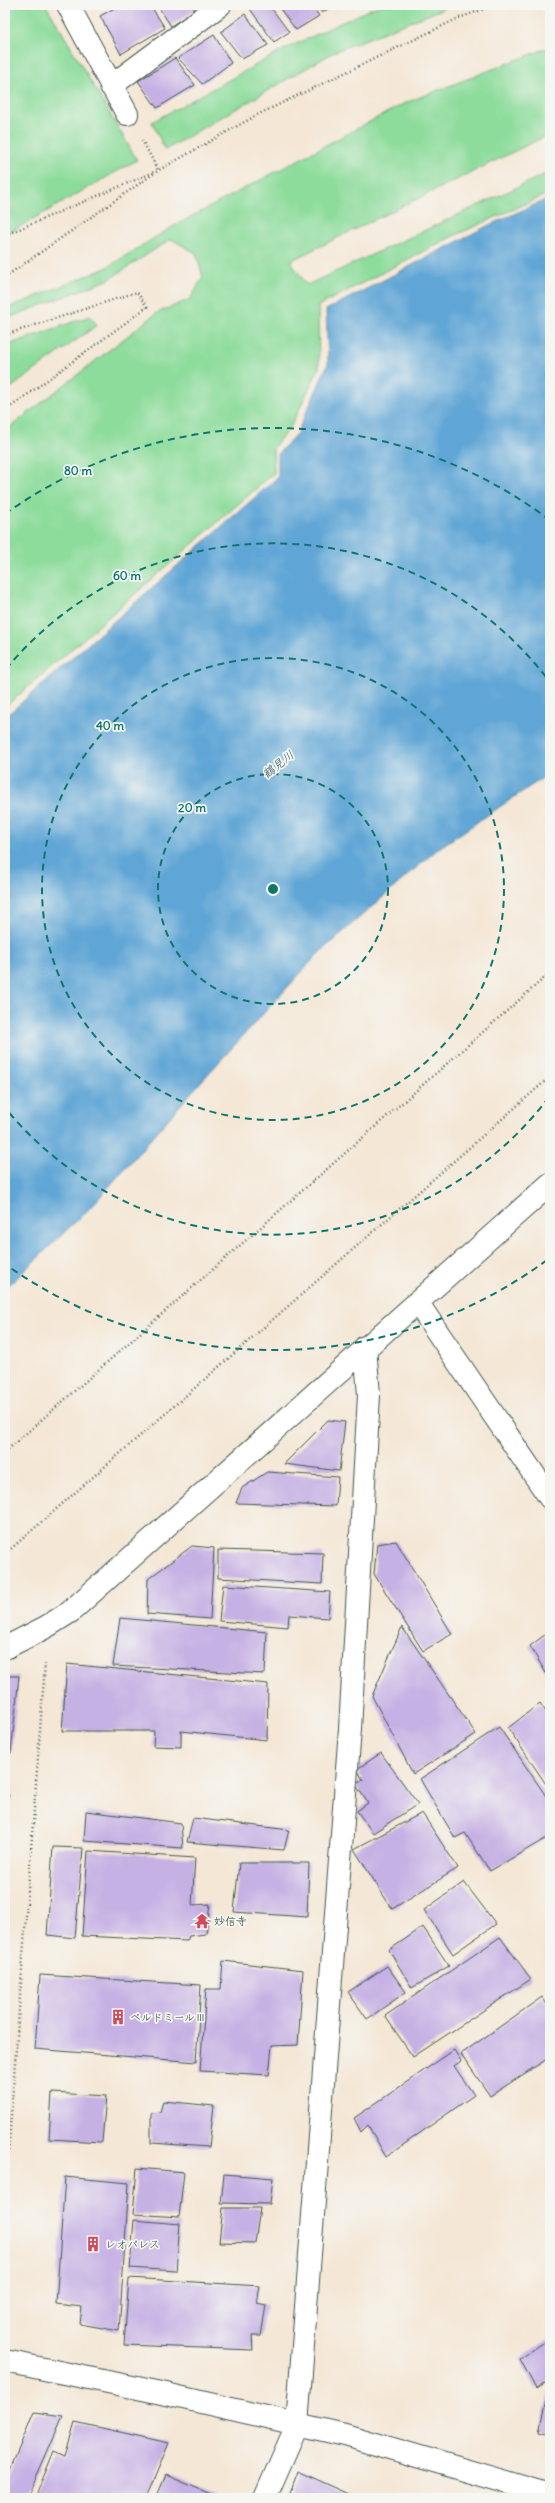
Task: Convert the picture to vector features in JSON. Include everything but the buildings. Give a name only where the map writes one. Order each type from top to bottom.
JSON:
[{"type":"street","points":[[68,5],[110,86],[127,114]]},
{"type":"street","points":[[110,86],[220,5]]},
{"type":"street","points":[[5,1648],[46,1627],[70,1612],[365,1347],[550,1184]]},
{"type":"street","points":[[417,1302],[550,1498]]},
{"type":"street","points":[[265,2498],[297,2425],[350,1721],[369,1395],[365,1347]]},
{"type":"street","points":[[5,2361],[157,2392],[345,2435],[550,2495]]},
{"type":"path","points":[[5,277],[159,170],[257,115],[460,18],[495,5]]},
{"type":"path","points":[[5,235],[159,170]]},
{"type":"path","points":[[5,335],[137,292],[146,307],[5,411]]},
{"type":"path","points":[[5,1452],[550,974]]},
{"type":"path","points":[[5,1554],[550,1077]]},
{"type":"path","points":[[5,2195],[46,1627]]},
{"type":"green space","points":[[5,5],[46,5],[137,160],[5,235]]},
{"type":"green space","points":[[379,5],[453,5],[336,51],[165,150],[152,122],[285,49]]},
{"type":"green space","points":[[550,47],[550,134],[290,261],[307,285],[550,172],[550,193],[451,237],[318,306],[319,368],[291,426],[273,448],[274,473],[5,707],[5,431],[157,313],[190,299],[203,277],[196,253],[171,239],[108,280],[5,319],[5,309],[106,268],[172,227],[405,103]]},
{"type":"green space","points":[[90,316],[97,325],[5,392],[5,346]]},
{"type":"water","name":"鶴見川","points":[[550,198],[550,773],[439,848],[319,953],[198,1085],[92,1206],[5,1289],[5,717],[278,477],[278,454],[297,433],[328,364],[326,310],[489,225]]},
{"type":"place","name":"妙信寺","points":[[202,1921]]},
{"type":"place","name":"ベルドミールⅢ","points":[[118,2017]]},
{"type":"place","name":"レオパレス","points":[[93,2244]]}]
